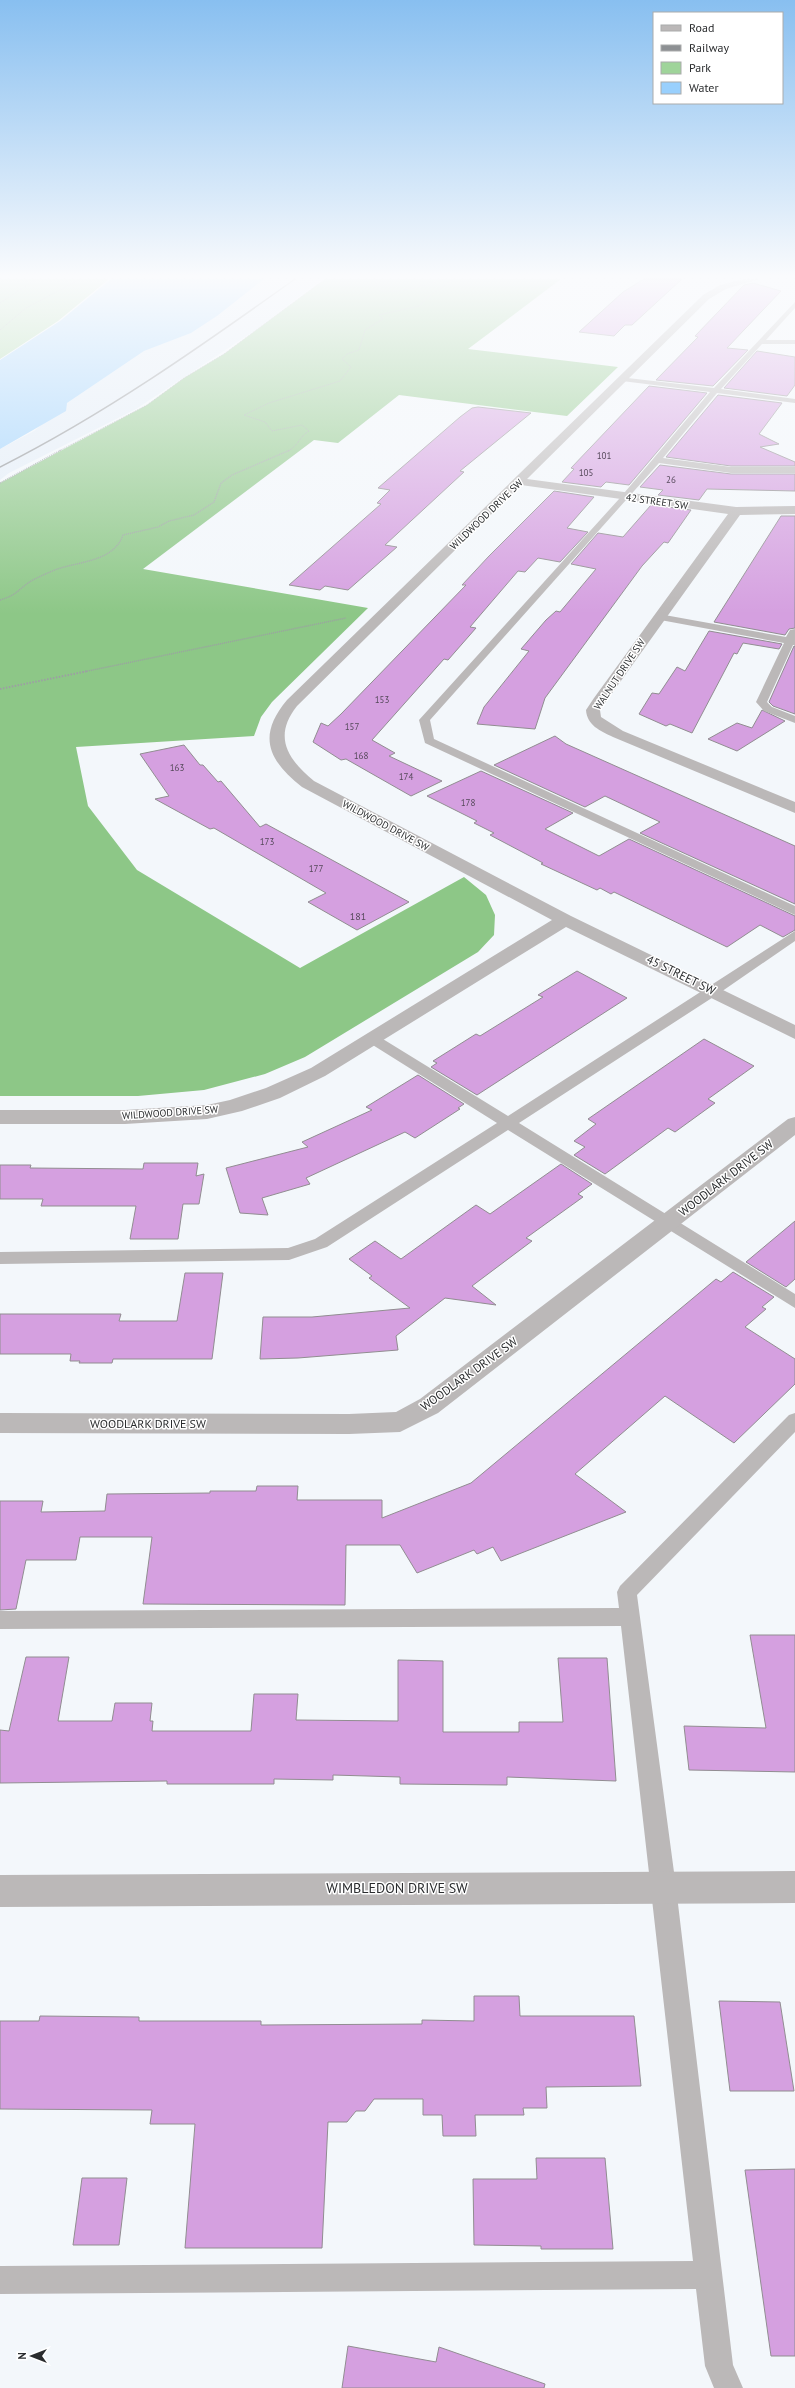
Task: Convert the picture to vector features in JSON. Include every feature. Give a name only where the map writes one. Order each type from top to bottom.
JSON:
[{"type":"street","name":"WILDWOOD DRIVE SW","points":[[565,920],[308,784],[294,774],[278,748],[279,721],[292,703],[519,482],[611,390]]},
{"type":"street","name":"42 STREET SW","points":[[519,482],[736,511],[795,510]]},
{"type":"street","name":"WALNUT DRIVE SW","points":[[736,511],[598,701],[593,710],[594,718],[603,726],[618,734],[795,808]]},
{"type":"street","name":"WILDWOOD DRIVE SW","points":[[0,1117],[163,1115],[208,1112],[235,1106],[273,1093],[318,1072],[565,920]]},
{"type":"street","name":"45 STREET SW","points":[[565,920],[713,991],[795,1033]]},
{"type":"street","name":"WOODLARK DRIVE SW","points":[[0,1423],[349,1424],[400,1422],[429,1406],[669,1223],[795,1124]]},
{"type":"street","name":"WIMBLEDON DRIVE SW","points":[[0,1891],[795,1886]]},
{"type":"lane","points":[[716,390],[626,496],[424,720],[429,741],[795,911]]},
{"type":"lane","points":[[719,390],[795,400]]},
{"type":"lane","points":[[656,460],[731,470],[795,470]]},
{"type":"lane","points":[[659,617],[792,642]]},
{"type":"lane","points":[[795,631],[792,642],[761,702],[768,709],[795,720]]},
{"type":"lane","points":[[0,1258],[288,1254],[321,1243],[713,991],[795,935]]},
{"type":"lane","points":[[373,1039],[795,1302]]},
{"type":"lane","points":[[729,2388],[719,2366],[664,1886],[627,1592],[795,1420]]},
{"type":"lane","points":[[0,1620],[629,1617]]},
{"type":"lane","points":[[0,2280],[709,2275]]},
{"type":"path","points":[[0,483],[140,410],[167,390]]},
{"type":"path","points":[[0,600],[14,596],[28,583],[52,571],[97,558],[120,544],[123,535],[158,527],[169,521],[194,515],[214,502],[222,482],[232,475],[282,455],[297,446],[301,436],[309,431],[307,427],[302,425],[272,431],[271,426],[261,419],[244,415],[269,403],[310,390]]},
{"type":"path","points":[[0,689],[351,616]]},
{"type":"shaded area","points":[[86,390],[164,390],[136,409],[9,473],[0,480],[0,449],[34,431],[67,403]]},
{"type":"green space","points":[[167,390],[594,390],[567,416],[399,395],[338,443],[314,440],[143,569],[368,608],[272,702],[261,717],[254,736],[76,747],[88,806],[137,870],[300,968],[464,877],[486,895],[495,915],[494,935],[478,952],[305,1057],[265,1074],[204,1090],[138,1096],[0,1096],[0,483],[147,405]]},
{"type":"water","points":[[0,390],[86,390],[67,403],[66,411],[0,449]]},
{"type":"building","points":[[645,390],[686,390],[707,393],[629,485],[606,482],[601,487],[562,482],[574,469],[571,468]]},
{"type":"building","points":[[743,390],[791,390],[787,396]]},
{"type":"building","points":[[718,395],[782,403],[759,434],[779,444],[760,447],[795,462],[795,466],[731,466],[666,457]]},
{"type":"building","points":[[478,407],[531,413],[460,471],[464,472],[385,545],[397,547],[348,590],[325,586],[320,590],[289,585],[381,504],[377,503],[390,490],[378,488],[460,417],[472,408]]},
{"type":"building","points":[[660,465],[731,474],[795,474],[795,491],[707,489],[699,500],[658,495],[663,490],[640,487]]},
{"type":"building","points":[[554,491],[594,497],[567,528],[588,532],[560,562],[538,558],[525,572],[518,571],[470,627],[476,628],[448,660],[444,659],[372,740],[395,753],[389,756],[442,781],[411,796],[346,759],[341,760],[313,742],[321,723],[328,726],[341,714],[466,585],[462,585],[489,556]]},
{"type":"building","points":[[651,505],[691,510],[668,543],[664,542],[642,566],[545,698],[535,729],[477,724],[484,707],[529,651],[521,649],[546,620],[556,611],[560,612],[596,569],[571,564],[598,533],[623,537]]},
{"type":"building","points":[[781,516],[795,516],[795,628],[789,629],[785,635],[714,622]]},
{"type":"building","points":[[709,631],[782,644],[779,649],[743,643],[737,654],[734,653],[692,733],[670,724],[666,726],[639,714],[652,693],[659,694],[677,667],[685,671]]},
{"type":"building","points":[[794,646],[795,714],[773,706],[769,702]]},
{"type":"building","points":[[762,710],[785,721],[737,751],[708,739],[737,723],[752,728]]},
{"type":"building","points":[[555,736],[566,744],[795,846],[795,904],[640,833],[660,822],[605,796],[585,807],[494,765]]},
{"type":"building","points":[[184,745],[200,765],[203,765],[218,782],[221,781],[260,827],[266,824],[409,902],[357,930],[308,902],[326,893],[214,828],[210,829],[155,799],[169,796],[140,754]]},
{"type":"building","points":[[481,771],[573,813],[545,829],[599,856],[629,839],[795,916],[795,930],[783,937],[760,925],[727,947],[614,892],[611,894],[600,888],[597,890],[541,864],[543,863],[490,835],[494,833],[474,823],[477,821],[427,796]]},
{"type":"building","points":[[577,971],[627,998],[477,1095],[431,1067],[437,1063],[433,1061],[476,1034],[480,1036],[543,997],[538,995]]},
{"type":"building","points":[[704,1039],[754,1066],[708,1099],[715,1103],[675,1132],[668,1128],[605,1174],[574,1155],[585,1147],[574,1141],[596,1124],[588,1119]]},
{"type":"building","points":[[418,1075],[464,1104],[458,1108],[460,1109],[415,1138],[405,1132],[306,1178],[310,1184],[262,1198],[268,1215],[240,1213],[226,1168],[308,1147],[302,1142],[372,1110],[366,1107]]},
{"type":"building","points":[[144,1163],[198,1163],[196,1176],[204,1174],[199,1204],[183,1204],[178,1239],[130,1239],[136,1206],[41,1206],[43,1199],[0,1199],[0,1165],[31,1165],[30,1168],[143,1169]]},
{"type":"building","points":[[561,1164],[592,1184],[578,1194],[583,1197],[526,1238],[532,1241],[472,1286],[496,1305],[445,1298],[396,1336],[398,1350],[298,1358],[260,1359],[263,1317],[312,1317],[410,1308],[369,1278],[372,1276],[349,1259],[375,1241],[401,1259],[476,1205],[490,1214]]},
{"type":"building","points":[[795,1221],[795,1279],[786,1287],[746,1262]]},
{"type":"building","points":[[733,1272],[774,1297],[762,1307],[766,1309],[745,1327],[795,1359],[795,1384],[734,1443],[665,1396],[575,1474],[626,1512],[501,1561],[493,1547],[477,1554],[474,1550],[417,1573],[400,1545],[346,1545],[345,1605],[143,1604],[152,1537],[80,1537],[76,1560],[26,1560],[16,1609],[0,1610],[0,1501],[43,1501],[41,1512],[105,1511],[107,1494],[210,1493],[210,1491],[256,1491],[257,1486],[298,1486],[297,1500],[382,1500],[382,1518],[471,1483],[716,1279],[721,1282]]},
{"type":"building","points":[[185,1273],[223,1273],[212,1359],[113,1359],[112,1363],[79,1363],[80,1361],[70,1361],[71,1354],[0,1354],[0,1314],[121,1314],[119,1321],[177,1321]]},
{"type":"building","points":[[750,1635],[795,1635],[795,1772],[689,1770],[684,1726],[766,1728]]},
{"type":"building","points":[[26,1657],[69,1657],[58,1721],[112,1721],[115,1703],[152,1703],[150,1721],[153,1721],[152,1731],[251,1731],[254,1694],[298,1694],[296,1720],[398,1721],[398,1660],[443,1661],[443,1732],[519,1732],[519,1722],[563,1722],[558,1658],[607,1658],[616,1781],[507,1777],[507,1785],[400,1784],[400,1777],[333,1775],[333,1780],[274,1779],[274,1784],[167,1784],[167,1781],[0,1783],[0,1730],[9,1731]]},
{"type":"building","points":[[474,1996],[519,1996],[520,2016],[634,2016],[641,2086],[546,2087],[547,2108],[523,2108],[524,2115],[475,2115],[476,2136],[443,2136],[442,2115],[423,2115],[423,2099],[374,2099],[365,2111],[356,2111],[347,2122],[328,2122],[322,2248],[185,2248],[195,2124],[150,2124],[152,2110],[0,2109],[0,2021],[39,2021],[40,2016],[139,2017],[139,2021],[261,2021],[261,2025],[422,2024],[422,2020],[474,2021]]},
{"type":"building","points":[[719,2001],[780,2002],[794,2091],[730,2091]]},
{"type":"building","points":[[536,2158],[605,2158],[613,2249],[541,2249],[541,2246],[474,2245],[473,2179],[537,2179]]},
{"type":"building","points":[[795,2169],[795,2356],[771,2356],[745,2170]]},
{"type":"building","points":[[82,2178],[127,2178],[119,2245],[73,2245]]},
{"type":"building","points":[[348,2346],[436,2362],[439,2347],[545,2384],[544,2388],[342,2388]]},
{"type":"railway","points":[[0,467],[77,425],[133,390]]}]
